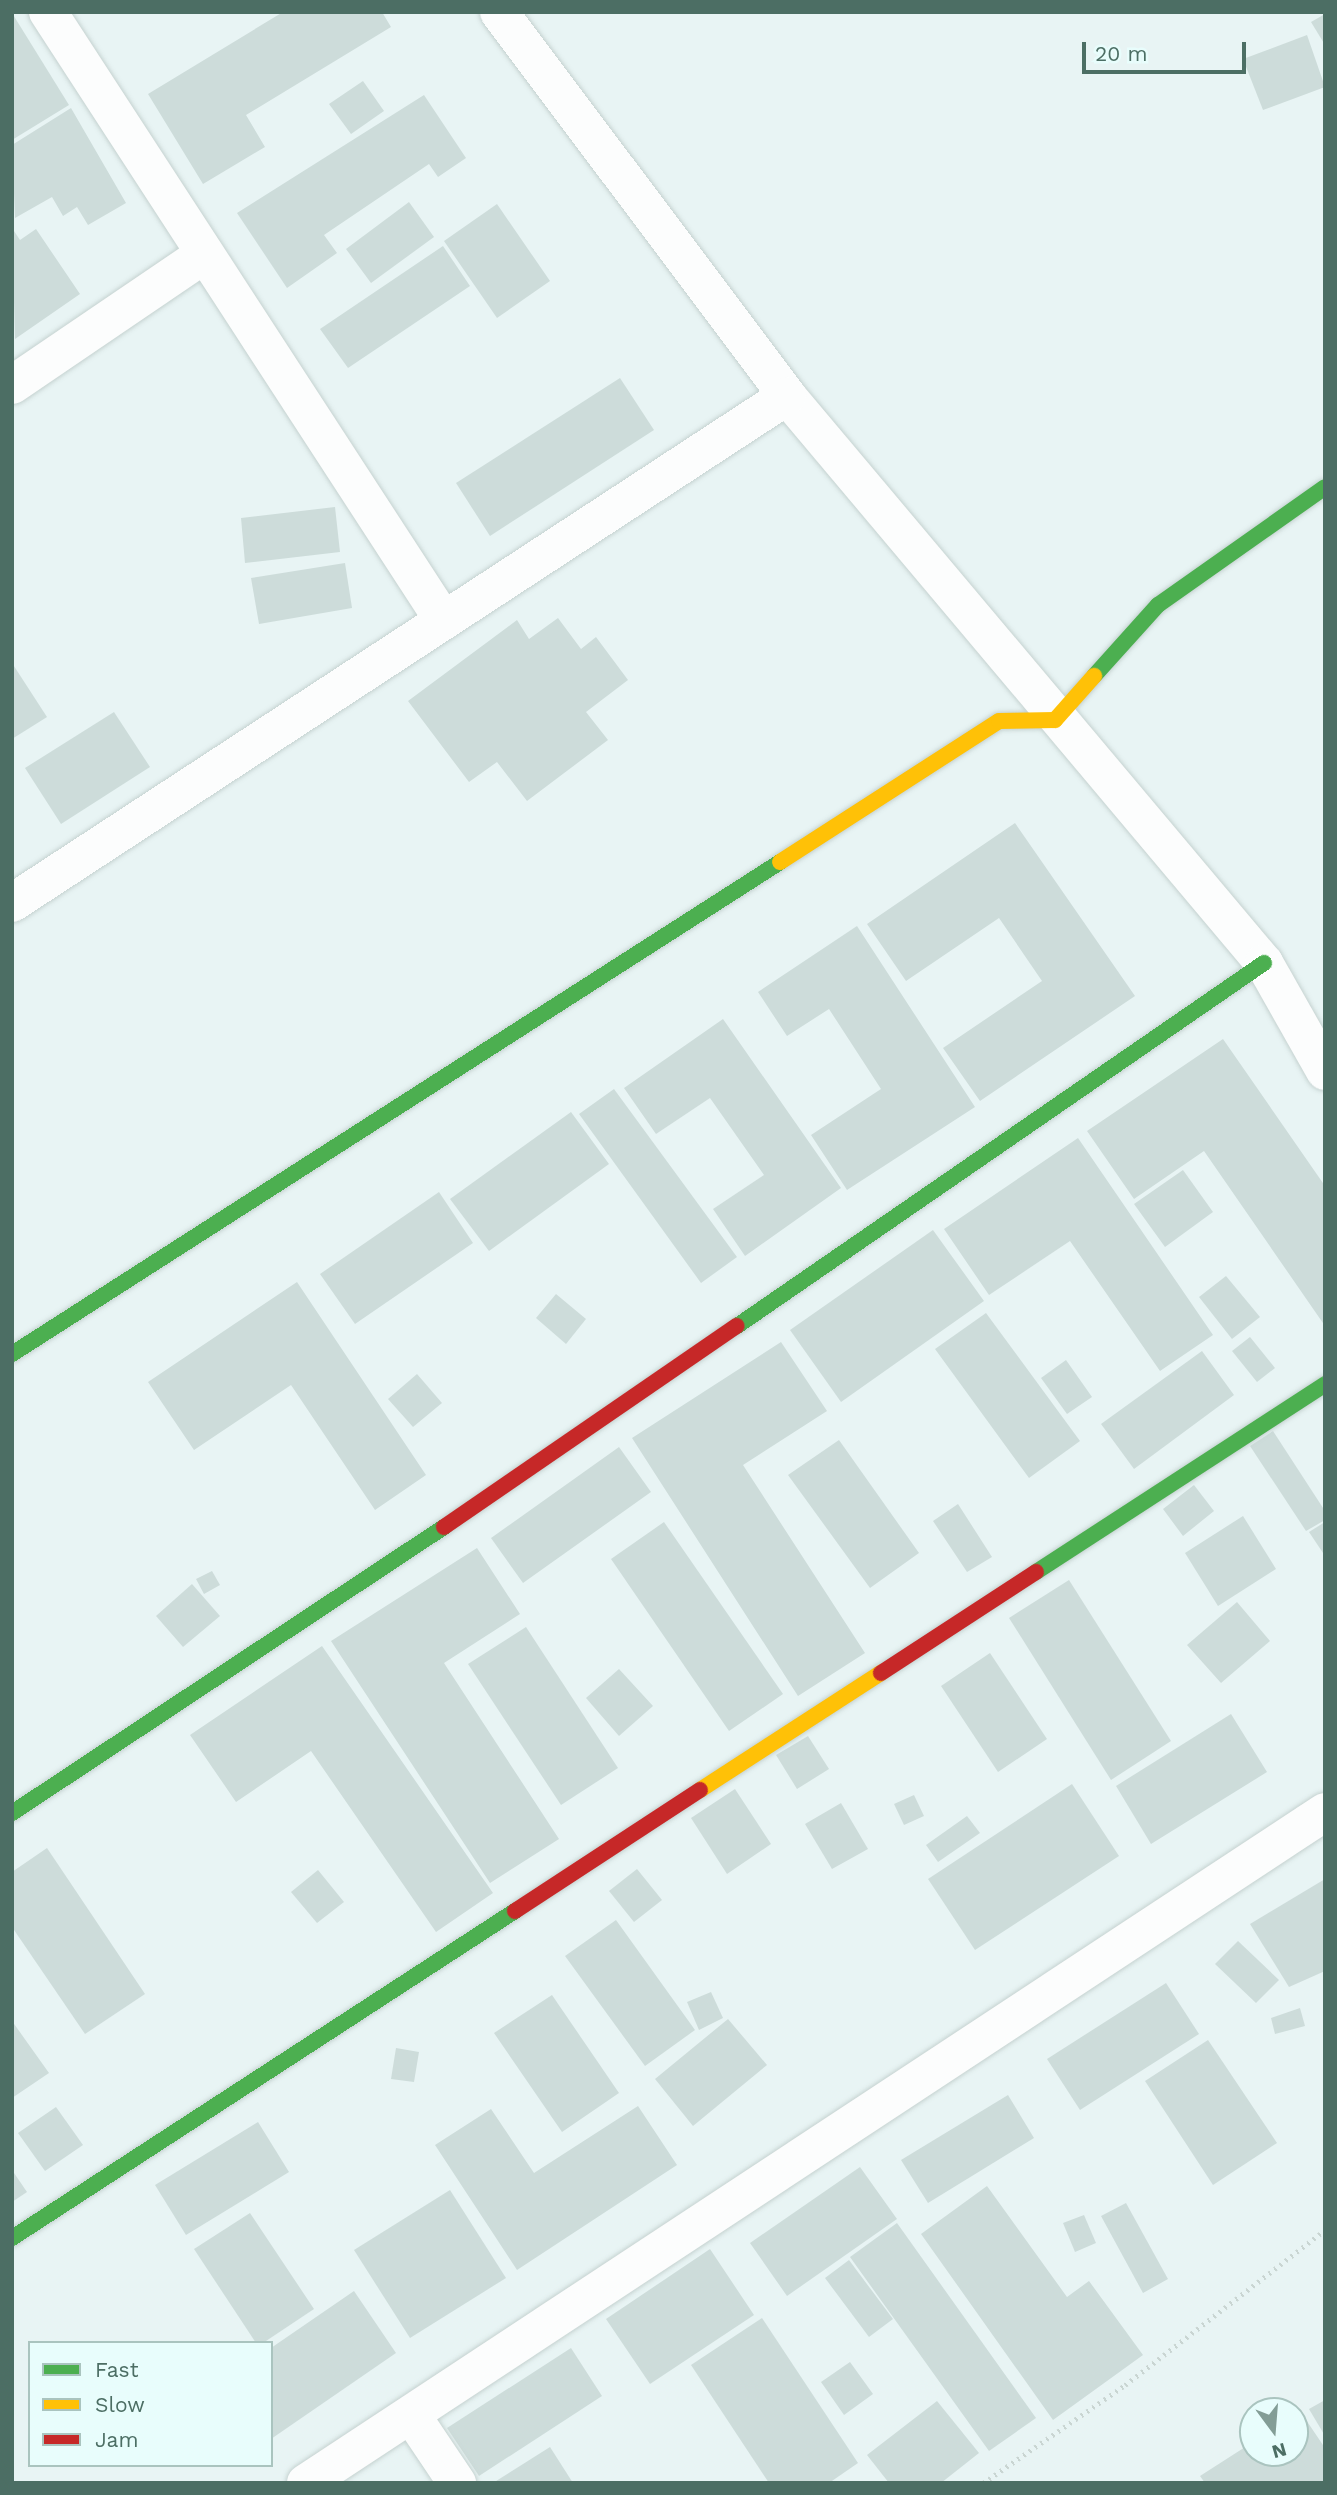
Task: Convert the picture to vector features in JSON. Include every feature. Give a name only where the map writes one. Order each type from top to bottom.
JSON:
[{"type":"street","points":[[48,12],[444,621]]},
{"type":"street","points":[[499,12],[787,396],[1055,720],[1264,963],[1325,1071]]},
{"type":"street","points":[[12,385],[205,254]]},
{"type":"street","points":[[12,904],[787,396]]},
{"type":"street","points":[[12,1354],[999,721],[1055,720],[1158,605],[1325,487]]},
{"type":"street","points":[[12,1813],[265,1651],[1264,963]]},
{"type":"street","points":[[12,2238],[1325,1384]]},
{"type":"street","points":[[306,2483],[412,2416],[1325,1812]]},
{"type":"street","points":[[412,2416],[457,2483]]},
{"type":"path","points":[[983,2483],[1125,2385],[1325,2230]]},
{"type":"building","points":[[283,12],[382,12],[391,27],[246,115],[265,147],[203,184],[148,94]]},
{"type":"building","points":[[12,13],[69,105],[12,140]]},
{"type":"building","points":[[1325,14],[1325,45],[1311,22]]},
{"type":"building","points":[[1307,35],[1325,87],[1263,110],[1243,59]]},
{"type":"building","points":[[363,81],[384,111],[351,134],[329,104]]},
{"type":"building","points":[[424,95],[466,158],[438,177],[429,164],[324,235],[337,253],[287,288],[237,213]]},
{"type":"building","points":[[71,108],[126,203],[88,225],[77,207],[63,216],[52,197],[15,218],[12,145]]},
{"type":"building","points":[[409,202],[434,237],[371,283],[346,249]]},
{"type":"building","points":[[497,204],[550,281],[497,318],[444,241]]},
{"type":"building","points":[[12,228],[20,240],[36,229],[80,294],[15,339]]},
{"type":"building","points":[[443,246],[470,286],[348,368],[320,329]]},
{"type":"building","points":[[620,378],[654,430],[490,536],[456,483]]},
{"type":"building","points":[[335,507],[340,552],[245,563],[241,518]]},
{"type":"building","points":[[345,563],[352,608],[259,624],[251,578]]},
{"type":"building","points":[[558,618],[581,649],[596,637],[628,680],[586,712],[608,740],[527,801],[497,762],[469,782],[408,701],[517,620],[529,639]]},
{"type":"building","points":[[12,663],[47,717],[12,739]]},
{"type":"building","points":[[114,712],[150,767],[61,824],[25,768]]},
{"type":"building","points":[[1015,823],[1135,996],[980,1101],[943,1048],[1042,981],[999,918],[906,981],[867,924]]},
{"type":"building","points":[[857,926],[975,1107],[847,1190],[811,1135],[881,1089],[829,1009],[787,1036],[758,992]]},
{"type":"building","points":[[723,1019],[841,1188],[745,1256],[713,1209],[764,1175],[710,1098],[656,1134],[624,1088]]},
{"type":"building","points":[[1223,1039],[1325,1186],[1325,1326],[1204,1151],[1134,1199],[1087,1131]]},
{"type":"building","points":[[614,1089],[737,1257],[701,1283],[579,1114]]},
{"type":"building","points":[[571,1112],[609,1164],[489,1251],[450,1199]]},
{"type":"building","points":[[1078,1138],[1213,1335],[1160,1371],[1070,1241],[989,1295],[944,1229]]},
{"type":"building","points":[[1183,1170],[1213,1212],[1165,1247],[1134,1204]]},
{"type":"building","points":[[439,1192],[473,1243],[355,1324],[320,1274]]},
{"type":"building","points":[[933,1230],[984,1301],[841,1402],[790,1330]]},
{"type":"building","points":[[1226,1276],[1260,1317],[1232,1339],[1199,1297]]},
{"type":"building","points":[[297,1282],[426,1475],[375,1510],[291,1385],[194,1450],[148,1382]]},
{"type":"building","points":[[556,1294],[586,1319],[566,1344],[536,1318]]},
{"type":"building","points":[[986,1313],[1080,1441],[1029,1478],[935,1349]]},
{"type":"building","points":[[1250,1337],[1275,1368],[1257,1382],[1232,1351]]},
{"type":"building","points":[[781,1342],[827,1411],[743,1465],[865,1653],[798,1696],[632,1438]]},
{"type":"building","points":[[1202,1351],[1234,1395],[1134,1469],[1101,1424]]},
{"type":"building","points":[[1066,1360],[1092,1397],[1067,1414],[1041,1378]]},
{"type":"building","points":[[417,1374],[442,1403],[413,1427],[388,1399]]},
{"type":"building","points":[[1273,1431],[1325,1511],[1325,1520],[1306,1531],[1250,1446]]},
{"type":"building","points":[[839,1440],[919,1553],[870,1588],[788,1475]]},
{"type":"building","points":[[619,1447],[651,1492],[523,1583],[491,1538]]},
{"type":"building","points":[[1194,1485],[1214,1511],[1183,1536],[1163,1509]]},
{"type":"building","points":[[958,1504],[992,1557],[967,1572],[933,1521]]},
{"type":"building","points":[[1243,1516],[1276,1569],[1218,1606],[1185,1553]]},
{"type":"building","points":[[664,1522],[783,1694],[729,1731],[611,1559]]},
{"type":"building","points":[[1325,1522],[1325,1556],[1309,1532]]},
{"type":"building","points":[[477,1548],[520,1614],[444,1663],[559,1839],[490,1883],[331,1641]]},
{"type":"building","points":[[212,1571],[220,1585],[204,1594],[196,1579]]},
{"type":"building","points":[[1069,1580],[1171,1741],[1111,1780],[1009,1618]]},
{"type":"building","points":[[192,1584],[220,1616],[183,1647],[156,1616]]},
{"type":"building","points":[[1237,1602],[1270,1641],[1221,1683],[1187,1645]]},
{"type":"building","points":[[526,1627],[618,1768],[561,1805],[468,1664]]},
{"type":"building","points":[[322,1646],[493,1893],[436,1932],[311,1751],[236,1802],[190,1735]]},
{"type":"building","points":[[990,1653],[1047,1739],[998,1772],[941,1686]]},
{"type":"building","points":[[619,1669],[653,1706],[619,1736],[586,1698]]},
{"type":"building","points":[[1231,1714],[1267,1772],[1151,1844],[1116,1786]]},
{"type":"building","points":[[808,1736],[829,1769],[797,1789],[776,1755]]},
{"type":"building","points":[[1072,1784],[1119,1856],[975,1950],[928,1879]]},
{"type":"building","points":[[735,1789],[771,1844],[727,1874],[691,1818]]},
{"type":"building","points":[[914,1795],[924,1816],[904,1825],[894,1804]]},
{"type":"building","points":[[841,1803],[868,1849],[832,1869],[805,1824]]},
{"type":"building","points":[[967,1816],[980,1833],[938,1862],[926,1845]]},
{"type":"building","points":[[47,1848],[145,1994],[85,2034],[12,1927],[12,1872]]},
{"type":"building","points":[[637,1869],[662,1900],[634,1922],[609,1891]]},
{"type":"building","points":[[318,1870],[344,1902],[317,1923],[291,1892]]},
{"type":"building","points":[[1325,1879],[1325,1971],[1289,1987],[1250,1924]]},
{"type":"building","points":[[616,1920],[695,2030],[645,2066],[565,1956]]},
{"type":"building","points":[[1238,1941],[1279,1980],[1256,2003],[1215,1964]]},
{"type":"building","points":[[1166,1983],[1199,2034],[1080,2110],[1047,2059]]},
{"type":"building","points":[[711,1992],[723,2018],[699,2030],[687,2002]]},
{"type":"building","points":[[552,1995],[619,2093],[562,2132],[494,2033]]},
{"type":"building","points":[[1300,2008],[1305,2026],[1275,2034],[1271,2018]]},
{"type":"building","points":[[728,2019],[767,2065],[693,2126],[655,2079]]},
{"type":"building","points":[[12,2021],[49,2073],[12,2098]]},
{"type":"building","points":[[1208,2040],[1277,2143],[1213,2185],[1145,2081]]},
{"type":"building","points":[[396,2048],[419,2052],[414,2082],[391,2079]]},
{"type":"building","points":[[1008,2095],[1034,2138],[928,2203],[901,2160]]},
{"type":"building","points":[[638,2106],[677,2165],[517,2270],[435,2145],[491,2109],[534,2173]]},
{"type":"building","points":[[56,2107],[83,2145],[45,2171],[18,2133]]},
{"type":"building","points":[[258,2122],[289,2172],[186,2235],[155,2185]]},
{"type":"building","points":[[860,2167],[897,2219],[787,2296],[750,2243]]},
{"type":"building","points":[[12,2170],[27,2192],[12,2202]]},
{"type":"building","points":[[987,2186],[1067,2297],[1089,2281],[1143,2355],[1053,2420],[921,2234]]},
{"type":"building","points":[[450,2190],[506,2278],[410,2338],[354,2250]]},
{"type":"building","points":[[1126,2203],[1168,2279],[1143,2293],[1101,2216]]},
{"type":"building","points":[[250,2213],[314,2309],[266,2341],[255,2341],[194,2249]]},
{"type":"building","points":[[1084,2215],[1096,2243],[1075,2252],[1063,2223]]},
{"type":"building","points":[[897,2223],[1036,2418],[989,2451],[850,2257]]},
{"type":"building","points":[[710,2249],[754,2315],[650,2384],[606,2319]]},
{"type":"building","points":[[849,2260],[893,2319],[869,2337],[825,2278]]},
{"type":"building","points":[[354,2291],[396,2353],[273,2438],[273,2347]]},
{"type":"building","points":[[762,2318],[858,2463],[829,2483],[769,2483],[691,2365]]},
{"type":"building","points":[[571,2348],[602,2396],[479,2476],[447,2428]]},
{"type":"building","points":[[850,2362],[873,2394],[844,2415],[821,2382]]},
{"type":"building","points":[[1325,2400],[1325,2436],[1309,2409]]},
{"type":"building","points":[[937,2401],[979,2453],[941,2483],[889,2483],[867,2455]]},
{"type":"building","points":[[1309,2424],[1325,2448],[1325,2483],[1205,2483],[1200,2476],[1239,2451],[1239,2467],[1309,2467]]},
{"type":"building","points":[[550,2447],[573,2483],[493,2483]]},
{"type":"traffic: fast","points":[[1094,676],[1158,605],[1325,487]]},
{"type":"traffic: fast","points":[[12,1354],[780,862]]},
{"type":"traffic: fast","points":[[737,1326],[1264,963]]},
{"type":"traffic: fast","points":[[1036,1572],[1325,1384]]},
{"type":"traffic: fast","points":[[12,1813],[444,1527]]},
{"type":"traffic: fast","points":[[12,2238],[515,1911]]},
{"type":"traffic: slow","points":[[780,862],[999,721],[1055,720],[1094,676]]},
{"type":"traffic: slow","points":[[700,1790],[881,1673]]},
{"type":"traffic: jam","points":[[444,1527],[737,1326]]},
{"type":"traffic: jam","points":[[881,1673],[1036,1572]]},
{"type":"traffic: jam","points":[[515,1911],[700,1790]]}]
